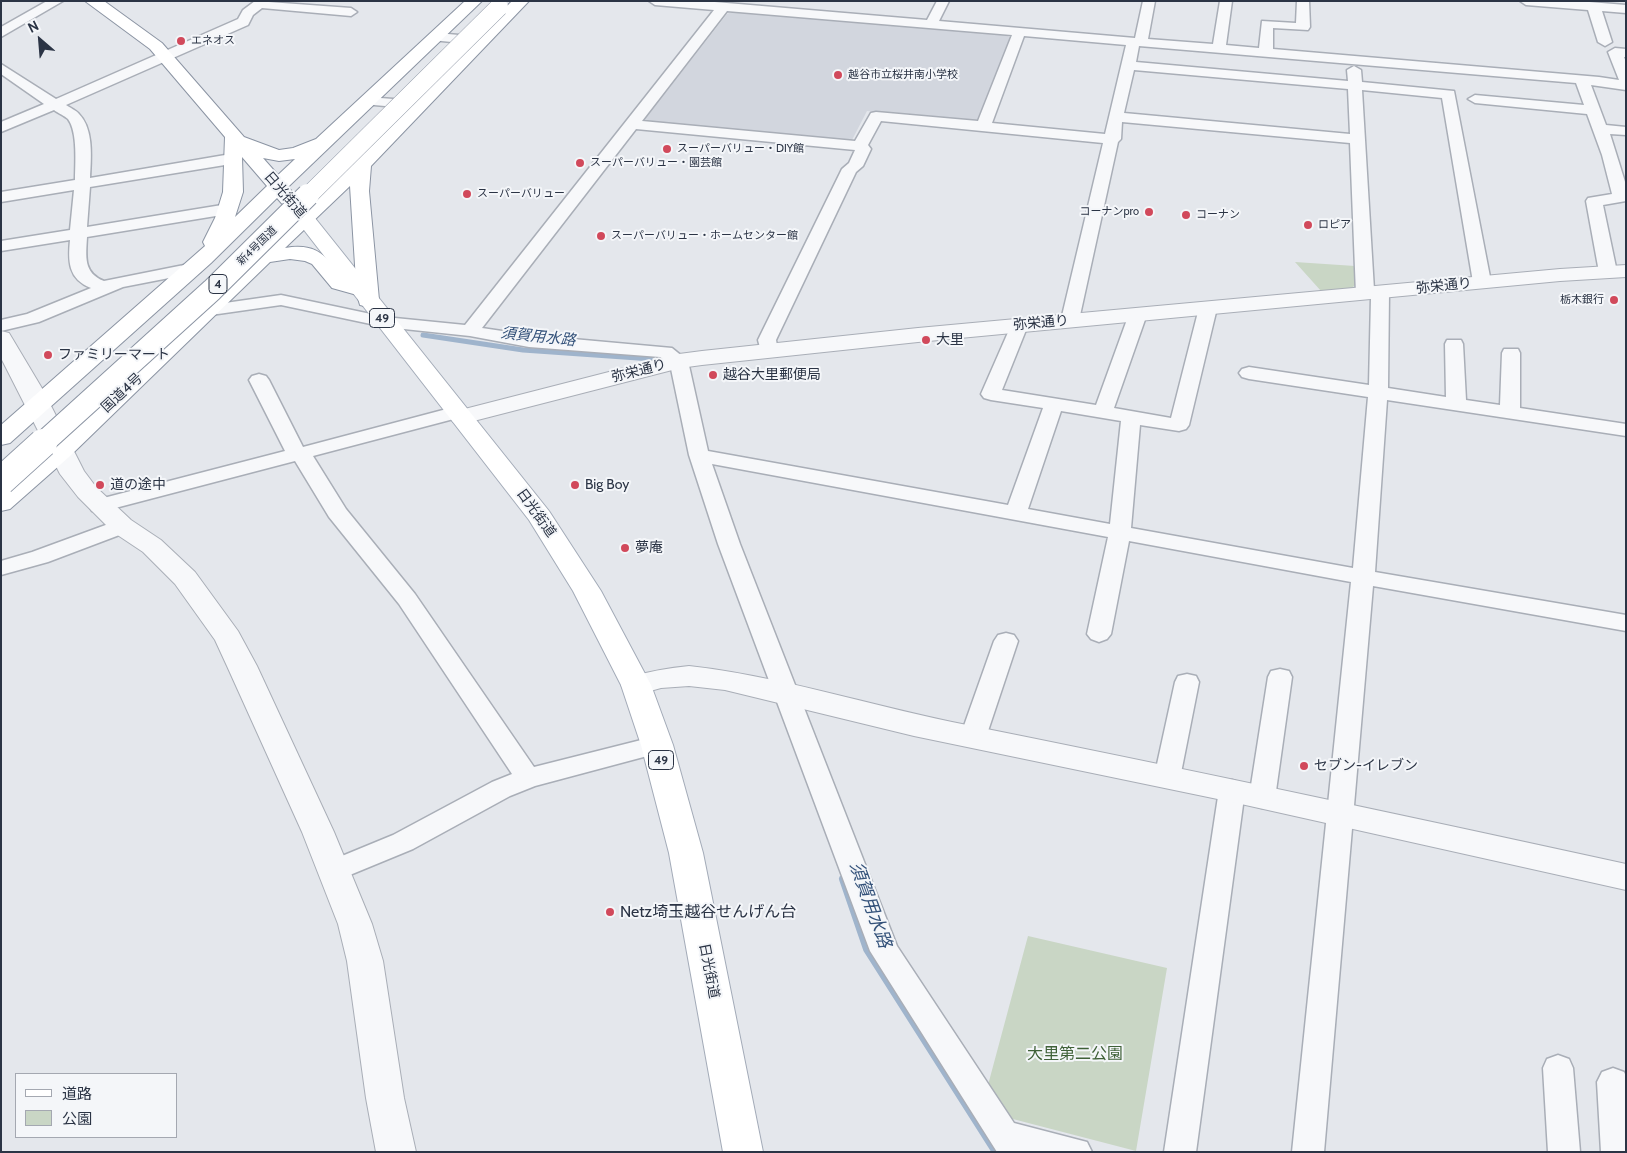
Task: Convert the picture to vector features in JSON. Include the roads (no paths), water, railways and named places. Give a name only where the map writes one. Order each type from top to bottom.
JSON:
[{"type":"main road","name":"日光街道","points":[[93,1],[136,29],[166,56],[234,138],[304,217],[384,322],[540,516],[587,591],[636,685],[657,745],[686,853],[743,1152]]},
{"type":"main road","name":"国道4号","points":[[1,503],[60,452],[211,310],[304,217],[362,165],[418,105],[521,1]]},
{"type":"main road","points":[[278,188],[323,142],[437,37],[490,3]]},
{"type":"main road","name":"新4号国道","points":[[1,460],[146,332],[490,3]]},
{"type":"main road","name":"新4号国道","points":[[1,481],[212,290],[490,3]]},
{"type":"main road","points":[[234,138],[266,154],[274,155],[304,152],[323,142]]},
{"type":"main road","name":"4","points":[[199,264],[228,209],[234,184],[231,160],[234,138]]},
{"type":"main road","points":[[265,257],[290,253],[310,255],[319,260],[340,283],[364,295],[359,186],[362,165]]},
{"type":"main road","name":"4","points":[[1,438],[199,264],[278,188]]},
{"type":"street","points":[[1,33],[57,1]]},
{"type":"street","points":[[655,1],[1623,84]]},
{"type":"street","points":[[930,26],[943,1]]},
{"type":"street","points":[[1133,43],[1140,40],[1149,1]]},
{"type":"street","points":[[1219,50],[1226,1]]},
{"type":"street","points":[[1266,54],[1267,24],[1303,27],[1303,1]]},
{"type":"street","points":[[1526,1],[1626,9]]},
{"type":"street","points":[[1,128],[243,22],[248,13],[261,3],[351,12]]},
{"type":"street","points":[[470,331],[547,237],[631,124],[723,7]]},
{"type":"street","points":[[1594,7],[1605,42]]},
{"type":"street","points":[[983,127],[1019,33]]},
{"type":"street","points":[[437,37],[482,41]]},
{"type":"street","points":[[1070,320],[1113,139],[1133,43]]},
{"type":"street","points":[[1626,53],[1615,52],[1626,101]]},
{"type":"street","points":[[1308,1152],[1363,577],[1378,392],[1373,293],[1357,139],[1353,61]]},
{"type":"street","points":[[1128,65],[1449,94],[1482,282]]},
{"type":"street","points":[[1,68],[74,117],[82,129],[82,183],[78,262],[81,274],[93,284],[107,287]]},
{"type":"street","points":[[1,82],[17,78]]},
{"type":"street","points":[[1582,80],[1594,110],[1621,197],[1594,201],[1617,272]]},
{"type":"street","points":[[1475,99],[1594,110]]},
{"type":"street","points":[[368,100],[418,105]]},
{"type":"street","points":[[860,146],[876,116],[1113,139]]},
{"type":"street","points":[[1117,117],[1357,139]]},
{"type":"street","points":[[631,124],[860,146]]},
{"type":"street","points":[[1600,128],[1626,131]]},
{"type":"street","points":[[769,350],[767,340],[850,169],[855,166],[863,149],[860,146]]},
{"type":"street","points":[[1,197],[231,160]]},
{"type":"street","points":[[1,246],[228,209]]},
{"type":"street","points":[[1,326],[33,318],[107,287],[199,264]]},
{"type":"street","name":"弥栄通り","points":[[460,415],[678,362],[769,350],[1482,282],[1617,272]]},
{"type":"street","points":[[211,310],[281,300],[384,322],[470,331],[529,341],[664,352],[678,362],[699,454],[732,553],[884,951],[1010,1144],[1076,1152]]},
{"type":"street","points":[[1019,325],[991,394],[1178,425],[1208,308]]},
{"type":"street","points":[[1103,412],[1138,314]]},
{"type":"street","points":[[1,338],[31,390],[60,452],[87,492],[111,516],[152,546],[185,578],[228,638],[288,763],[335,870],[355,924],[365,961],[385,1098],[396,1152]]},
{"type":"street","points":[[1454,344],[1456,404]]},
{"type":"street","points":[[1510,412],[1511,353]]},
{"type":"street","points":[[1249,373],[1626,430]]},
{"type":"street","points":[[259,380],[299,455],[337,512],[407,599],[528,778]]},
{"type":"street","points":[[1016,513],[1054,404]]},
{"type":"street","points":[[1,568],[40,557],[111,516],[299,455],[460,415]]},
{"type":"street","points":[[1099,634],[1120,532],[1132,417]]},
{"type":"street","points":[[699,454],[1363,577],[1626,623]]},
{"type":"street","points":[[973,737],[1006,641]]},
{"type":"street","points":[[636,685],[661,678],[689,676],[725,680],[973,737],[1232,790],[1626,877]]},
{"type":"street","points":[[1262,798],[1280,677]]},
{"type":"street","points":[[1167,778],[1186,682]]},
{"type":"street","points":[[335,870],[403,842],[502,789],[528,778],[657,745]]},
{"type":"street","points":[[1180,1152],[1232,790]]},
{"type":"street","points":[[1558,1068],[1564,1152]]},
{"type":"street","points":[[1613,1082],[1617,1152]]},
{"type":"waterway","name":"須賀用水路","points":[[423,335],[523,350],[652,359]]},
{"type":"waterway","name":"須賀用水路","points":[[843,879],[867,949],[996,1152]]},
{"type":"place","name":"エネオス","points":[[181,41]]},
{"type":"place","name":"越谷市立桜井南小学校","points":[[838,75]]},
{"type":"place","name":"スーパーバリュー・DIY館","points":[[667,149]]},
{"type":"place","name":"スーパーバリュー・園芸館","points":[[580,163]]},
{"type":"place","name":"スーパーバリュー","points":[[467,194]]},
{"type":"place","name":"コーナンpro","points":[[1149,212]]},
{"type":"place","name":"コーナン","points":[[1186,215]]},
{"type":"place","name":"ロピア","points":[[1308,225]]},
{"type":"place","name":"スーパーバリュー・ホームセンター館","points":[[601,236]]},
{"type":"place","name":"栃木銀行","points":[[1614,300]]},
{"type":"place","name":"大里","points":[[926,340]]},
{"type":"place","name":"ファミリーマート","points":[[48,355]]},
{"type":"place","name":"越谷大里郵便局","points":[[713,375]]},
{"type":"place","name":"道の途中","points":[[100,485]]},
{"type":"place","name":"Big Boy","points":[[575,485]]},
{"type":"place","name":"夢庵","points":[[625,548]]},
{"type":"place","name":"セブン-イレブン","points":[[1304,766]]},
{"type":"place","name":"Netz埼玉越谷せんげん台","points":[[610,912]]},
{"type":"park label","name":"大里第二公園","points":[[1075,1054]]}]
